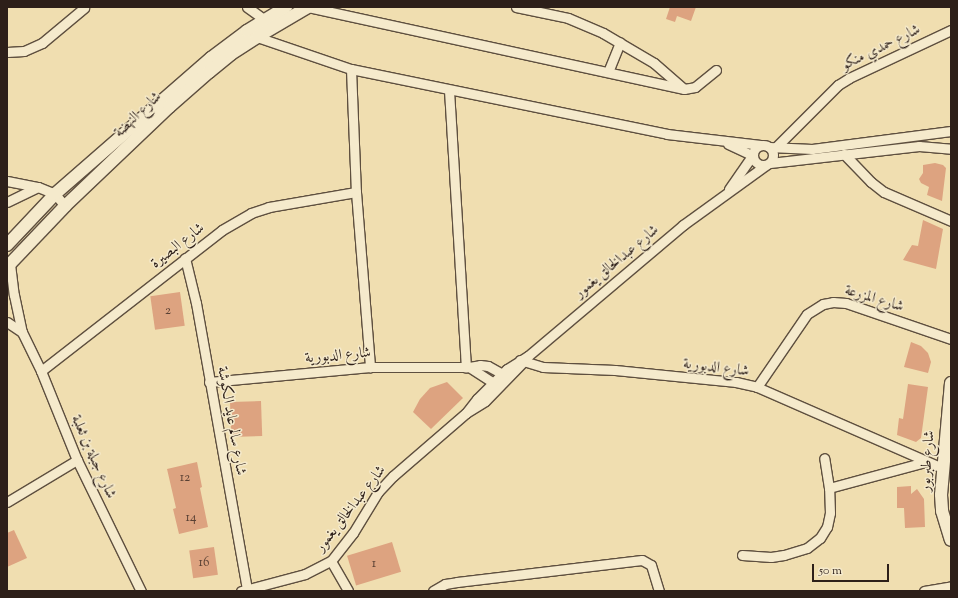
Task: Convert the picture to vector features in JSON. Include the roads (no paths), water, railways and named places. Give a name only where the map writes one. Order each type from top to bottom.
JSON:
[{"type":"street","points":[[248,7],[266,20]]},
{"type":"street","name":"شارع النهضة","points":[[7,245],[55,194],[211,58],[247,31],[286,7]]},
{"type":"street","points":[[308,7],[684,89],[695,87],[716,70]]},
{"type":"street","name":"شارع النهضة","points":[[8,266],[65,206],[203,77],[231,54],[308,7]]},
{"type":"street","points":[[516,7],[568,18],[603,33],[654,63],[684,89]]},
{"type":"street","points":[[7,52],[24,51],[42,43],[84,8]]},
{"type":"street","name":"شارع حمدي منكو","points":[[772,147],[838,85],[854,75],[951,30]]},
{"type":"street","points":[[257,37],[351,69],[667,134],[723,142],[812,149],[951,131]]},
{"type":"street","points":[[608,72],[620,42]]},
{"type":"street","points":[[351,69],[356,192],[370,367]]},
{"type":"street","points":[[449,90],[468,367],[497,385]]},
{"type":"street","points":[[723,142],[752,156],[756,163],[768,164],[919,146],[951,149]]},
{"type":"street","points":[[752,156],[754,150],[760,145]]},
{"type":"street","points":[[768,164],[773,155],[772,147]]},
{"type":"street","points":[[844,154],[871,182],[884,192],[951,221]]},
{"type":"street","name":"شارع عبدالخالق يغمور","points":[[726,193],[752,156]]},
{"type":"street","name":"شارع عبدالخالق يغمور","points":[[244,590],[305,574],[331,561],[353,534],[378,492],[393,476],[466,413],[485,401],[497,385],[524,360],[683,225],[768,164]]},
{"type":"street","points":[[7,181],[38,186],[55,194],[65,206]]},
{"type":"street","points":[[7,202],[38,186]]},
{"type":"street","name":"شارع البصيرة","points":[[41,371],[222,230],[251,213],[296,201],[356,192]]},
{"type":"street","name":"شارع سالم عايد الكوشة","points":[[185,258],[196,303],[244,590]]},
{"type":"street","name":"شارع جبلة بن ثعلبة","points":[[8,266],[22,332],[41,371],[77,460],[141,591]]},
{"type":"street","name":"شارع المزرعة","points":[[757,387],[807,314],[823,304],[834,302],[846,303],[951,339]]},
{"type":"street","points":[[7,322],[22,332]]},
{"type":"street","name":"شارع الدبورية","points":[[524,360],[543,367],[615,370],[716,380],[757,387],[925,462],[942,468]]},
{"type":"street","name":"شارع الدبورية","points":[[210,382],[370,367],[468,367],[480,365],[488,366],[506,376]]},
{"type":"street","name":"شارع طبربور","points":[[951,383],[942,468],[942,510],[951,539]]},
{"type":"street","points":[[742,555],[771,557],[784,555],[807,548],[820,538],[827,527],[830,513],[829,488],[824,458]]},
{"type":"street","points":[[7,502],[77,460]]},
{"type":"street","points":[[829,488],[925,462]]},
{"type":"street","points":[[433,591],[444,584],[457,582],[642,560],[651,565],[659,591]]},
{"type":"street","points":[[331,561],[348,591]]},
{"type":"street","points":[[924,591],[951,586]]}]
